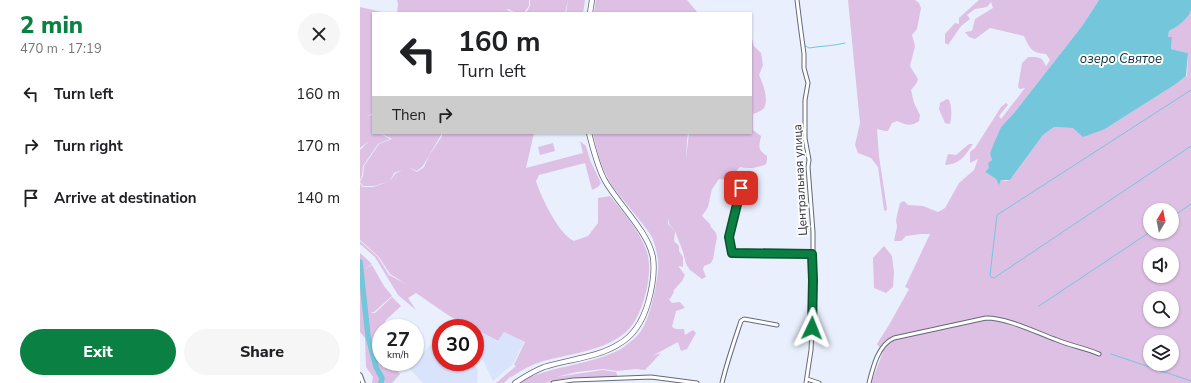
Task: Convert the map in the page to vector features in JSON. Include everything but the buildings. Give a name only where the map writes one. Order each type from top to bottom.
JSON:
[{"type":"main road","points":[[590,12],[592,0]]},
{"type":"main road","points":[[515,383],[543,368],[594,355],[618,345],[636,330],[647,307],[654,274],[652,252],[644,236],[603,177],[589,134]]},
{"type":"street","name":"Центральная улица","points":[[797,0],[804,54],[804,68],[808,83],[805,100],[805,138],[809,160],[808,167],[812,232],[813,312],[811,350],[806,381]]},
{"type":"street","points":[[741,188],[729,237],[732,253],[812,254]]},
{"type":"street","points":[[869,383],[881,348],[889,340],[986,318],[994,318],[1017,325],[1058,341],[1099,354]]},
{"type":"street","points":[[722,383],[727,360],[741,321],[744,319],[776,325]]},
{"type":"street","points":[[360,375],[363,383]]},
{"type":"street","points":[[553,383],[573,380],[651,377],[697,383]]},
{"type":"street","points":[[806,381],[819,383]]},
{"type":"shaded area","points":[[397,0],[529,0],[529,6],[525,12],[514,12],[508,9],[507,10],[512,12],[397,12]]},
{"type":"shaded area","points":[[530,0],[568,0],[565,12],[527,12],[530,6]]},
{"type":"shaded area","points":[[568,0],[585,0],[583,12],[566,12]]},
{"type":"shaded area","points":[[596,0],[687,0],[697,12],[594,12]]},
{"type":"shaded area","points":[[848,0],[915,0],[919,3],[921,8],[917,29],[912,35],[915,46],[910,66],[918,79],[911,90],[914,103],[920,115],[919,121],[908,125],[897,121],[892,123],[888,131],[877,129],[879,156],[887,209],[886,211],[884,210],[878,167],[871,158],[858,153],[855,145],[860,123]]},
{"type":"shaded area","points":[[979,0],[1099,0],[1082,26],[1014,113],[1001,127],[990,168],[985,172],[996,179],[999,184],[1001,180],[1010,180],[1043,135],[1054,127],[1105,129],[1176,84],[1186,76],[1191,78],[1191,383],[871,383],[883,352],[877,344],[909,289],[905,287],[930,234],[906,236],[901,241],[894,241],[897,227],[896,220],[900,203],[904,201],[908,205],[923,206],[938,212],[945,208],[959,183],[974,170],[978,159],[970,163],[970,152],[975,148],[1001,107],[1006,103],[1008,105],[999,116],[1001,119],[1025,88],[1020,89],[1018,87],[1022,63],[1028,57],[1036,57],[1042,59],[1046,66],[1050,60],[1046,54],[1038,53],[1032,50],[1024,36],[990,28],[975,39],[969,37],[965,32],[972,31],[975,19],[993,8],[991,2],[987,7],[975,9],[967,15],[970,19],[961,26],[948,45],[945,43],[945,34],[955,23],[959,24],[959,18]]},
{"type":"shaded area","points":[[360,7],[382,12],[372,12],[372,114],[366,117],[372,114],[372,134],[381,134],[390,139],[378,144],[363,166],[360,180],[360,150],[369,141],[360,148]]},
{"type":"shaded area","points":[[1191,11],[1191,78],[1187,76],[1188,53],[1171,49],[1172,37],[1168,37],[1169,31],[1181,22]]},
{"type":"shaded area","points":[[752,39],[754,46],[761,53],[763,65],[759,75],[766,96],[764,108],[753,114],[753,130],[761,136],[760,149],[767,156],[766,164],[753,168],[740,167],[737,170],[738,177],[735,180],[719,179],[712,189],[708,207],[702,216],[710,224],[717,237],[713,259],[711,263],[704,266],[703,269],[706,277],[702,279],[690,270],[686,264],[675,231],[674,241],[679,246],[679,251],[683,257],[683,267],[678,266],[685,275],[673,291],[674,292],[670,299],[668,298],[672,303],[680,302],[685,308],[676,311],[672,327],[676,329],[684,329],[685,335],[693,330],[696,333],[687,349],[681,351],[678,342],[652,356],[661,353],[645,370],[636,369],[617,371],[603,369],[577,372],[556,377],[603,370],[616,372],[618,377],[567,378],[547,383],[554,378],[546,383],[518,383],[543,372],[596,359],[621,349],[641,331],[650,310],[655,292],[658,270],[658,257],[655,245],[648,231],[609,181],[600,161],[593,134],[688,134],[686,159],[689,134],[752,134]]},
{"type":"shaded area","points":[[947,99],[949,100],[951,109],[950,124],[945,123],[939,109],[940,103]]},
{"type":"shaded area","points":[[382,134],[441,134],[423,166],[417,171],[408,167],[417,172],[424,167],[442,134],[534,134],[526,168],[583,153],[580,141],[586,146],[590,160],[601,183],[598,187],[592,190],[585,163],[539,175],[536,181],[551,215],[562,231],[574,241],[588,236],[598,223],[598,198],[610,196],[636,229],[647,252],[649,271],[646,294],[642,306],[632,325],[623,335],[604,345],[587,351],[534,364],[510,378],[512,375],[504,383],[496,383],[516,366],[514,365],[525,342],[504,332],[498,341],[484,334],[484,319],[455,319],[416,293],[408,298],[416,310],[398,295],[375,257],[360,244],[360,241],[378,257],[389,275],[406,284],[390,274],[379,257],[360,240],[360,184],[363,187],[373,187],[390,181],[374,186],[363,186],[360,182],[363,176],[364,166],[379,144],[392,139]],"holes":[[[402,170],[395,174],[390,181],[394,173]]]},
{"type":"shaded area","points":[[553,143],[555,151],[540,155],[538,147]]},
{"type":"shaded area","points":[[969,144],[973,144],[962,159],[955,163],[945,165],[948,154],[956,155]]},
{"type":"shaded area","points":[[884,246],[892,256],[894,273],[893,287],[886,293],[874,288],[873,258]]},
{"type":"shaded area","points":[[360,253],[372,264],[365,269],[372,265],[384,286],[392,296],[374,312],[370,313],[375,313],[392,297],[401,306],[387,319],[372,319],[372,371],[398,371],[400,374],[392,383],[372,383],[373,377],[366,367],[365,338],[360,332]]},
{"type":"shaded area","points":[[504,332],[524,342],[513,364],[493,381],[484,362],[484,334],[498,342]]},
{"type":"shaded area","points":[[432,343],[432,371],[478,371],[477,383],[423,383],[412,371],[424,371],[424,352]]},
{"type":"water","name":"озеро Святое","points":[[1099,0],[1191,0],[1190,13],[1175,28],[1169,31],[1168,37],[1172,37],[1171,49],[1188,53],[1186,76],[1176,84],[1105,129],[1083,137],[1073,128],[1054,127],[1043,135],[1010,180],[1001,180],[999,185],[996,179],[985,172],[989,168],[988,163],[992,160],[990,153],[1001,127],[1014,113],[1082,26]]},
{"type":"waterway","points":[[804,45],[809,48],[845,43]]},
{"type":"waterway","points":[[1191,90],[997,215],[991,277],[994,278],[1191,146]]},
{"type":"waterway","points":[[1179,212],[1191,204]]},
{"type":"waterway","points":[[1039,306],[1143,237]]},
{"type":"waterway","points":[[360,262],[368,336],[376,367],[382,378],[381,383]]},
{"type":"waterway","points":[[1111,354],[1191,381]]},
{"type":"route","points":[[741,188],[729,237],[732,253],[812,254],[812,328]]}]
